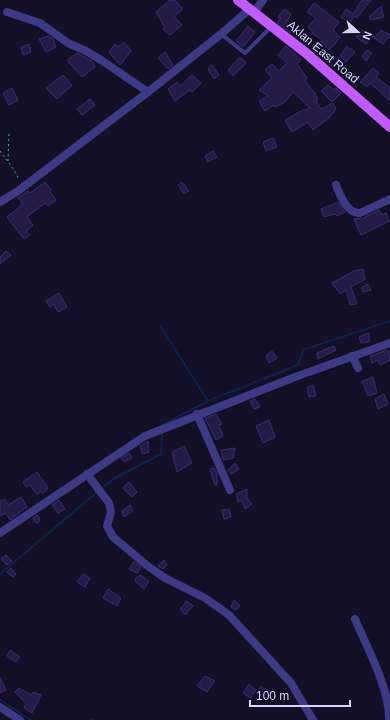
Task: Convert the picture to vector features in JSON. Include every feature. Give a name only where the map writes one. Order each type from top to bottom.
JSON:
[{"type":"main road","name":"Aklan East Road","points":[[238,0],[306,53],[390,127]]},
{"type":"street","points":[[0,202],[19,190],[148,92],[263,0]]},
{"type":"street","points":[[7,12],[40,23],[68,43],[101,60],[148,92]]},
{"type":"street","points":[[336,185],[345,203],[352,212],[360,213],[390,199]]},
{"type":"street","points":[[0,533],[145,436],[197,414],[390,343]]},
{"type":"street","points":[[352,356],[358,368]]},
{"type":"street","points":[[197,414],[230,490]]},
{"type":"street","points":[[87,474],[109,504],[111,512],[107,526],[113,537],[149,567],[165,578],[205,598],[229,615],[291,682],[313,720]]},
{"type":"street","points":[[356,619],[384,688],[390,710],[389,720]]},
{"type":"street","points":[[0,707],[20,720]]},
{"type":"lane","points":[[221,34],[246,53],[272,26]]},
{"type":"path","points":[[8,162],[9,133]]},
{"type":"path","points":[[0,151],[19,178],[19,190]]},
{"type":"building","points":[[170,0],[175,0],[183,9],[174,17],[182,25],[170,35],[163,29],[165,28],[156,12]]},
{"type":"building","points":[[362,0],[371,0],[357,18],[354,16],[350,23],[341,17],[346,9],[353,14]]},
{"type":"building","points":[[314,3],[339,22],[333,30],[340,36],[329,50],[308,27],[316,18],[307,12]]},
{"type":"building","points":[[381,6],[384,17],[371,20],[369,17]]},
{"type":"building","points":[[284,9],[291,14],[286,23],[294,28],[290,33],[277,22],[281,18],[278,17]]},
{"type":"building","points":[[248,26],[255,32],[243,47],[236,41]]},
{"type":"building","points":[[363,30],[373,37],[366,44],[356,37]]},
{"type":"building","points":[[381,30],[390,35],[383,44],[374,38]]},
{"type":"building","points":[[48,36],[53,39],[56,47],[46,52],[39,39]]},
{"type":"building","points":[[124,42],[131,51],[120,65],[109,52],[115,44],[118,47]]},
{"type":"building","points":[[29,44],[31,52],[23,55],[21,47]]},
{"type":"building","points":[[286,46],[301,60],[297,64],[307,78],[305,81],[315,93],[318,100],[316,101],[321,109],[333,103],[336,109],[329,118],[313,130],[308,122],[292,132],[285,120],[310,108],[293,92],[285,102],[275,107],[274,105],[265,111],[259,101],[268,96],[259,90],[272,78],[265,70],[272,64],[279,71],[287,63],[278,55]]},
{"type":"building","points":[[347,46],[355,52],[344,64],[346,66],[342,72],[330,62],[335,57],[338,59]]},
{"type":"building","points":[[367,50],[372,53],[366,61],[362,56]]},
{"type":"building","points":[[165,52],[173,65],[168,69],[158,58]]},
{"type":"building","points":[[77,53],[92,61],[95,67],[82,77],[67,60]]},
{"type":"building","points":[[240,57],[246,63],[233,76],[228,70]]},
{"type":"building","points":[[212,65],[219,75],[214,79],[208,69]]},
{"type":"building","points":[[373,68],[379,73],[376,77],[390,88],[390,101],[370,83],[367,87],[360,82]]},
{"type":"building","points":[[63,75],[72,85],[57,99],[46,88]]},
{"type":"building","points":[[192,75],[201,83],[192,92],[190,90],[175,101],[168,89],[177,82],[180,86]]},
{"type":"building","points":[[328,85],[334,90],[336,88],[341,93],[332,102],[321,91]]},
{"type":"building","points":[[12,88],[18,100],[9,105],[3,93]]},
{"type":"building","points":[[90,99],[95,105],[82,115],[77,109]]},
{"type":"building","points":[[273,138],[277,147],[266,151],[263,142]]},
{"type":"building","points":[[213,151],[217,157],[208,162],[205,156]]},
{"type":"building","points":[[45,182],[56,200],[48,206],[45,203],[27,217],[33,225],[26,231],[30,235],[24,239],[7,217],[23,204],[18,198],[28,191],[30,193]]},
{"type":"building","points":[[182,182],[189,191],[184,194],[178,185]]},
{"type":"building","points":[[338,202],[345,212],[337,216],[335,214],[324,217],[321,209]]},
{"type":"building","points":[[379,210],[382,215],[386,213],[389,221],[361,235],[354,219],[363,218]]},
{"type":"building","points":[[6,251],[11,255],[0,264],[0,257]]},
{"type":"building","points":[[363,269],[365,279],[351,287],[357,304],[350,305],[346,290],[340,294],[332,283],[354,271]]},
{"type":"building","points":[[368,284],[371,290],[363,292],[362,287]]},
{"type":"building","points":[[59,293],[67,307],[58,312],[54,304],[50,307],[46,301]]},
{"type":"building","points":[[369,333],[369,342],[361,343],[359,337]]},
{"type":"building","points":[[334,346],[336,350],[318,359],[317,353]]},
{"type":"building","points":[[388,350],[390,360],[380,365],[378,360],[372,363],[370,356]]},
{"type":"building","points":[[272,351],[277,358],[269,363],[266,356]]},
{"type":"building","points":[[373,377],[377,393],[368,396],[362,381]]},
{"type":"building","points":[[313,385],[316,396],[309,397],[307,388]]},
{"type":"building","points":[[384,394],[388,404],[378,409],[375,399]]},
{"type":"building","points":[[255,399],[260,407],[254,409],[250,401]]},
{"type":"building","points":[[216,414],[222,424],[219,425],[223,436],[216,440],[205,418]]},
{"type":"building","points":[[269,420],[275,437],[263,443],[256,426]]},
{"type":"building","points":[[148,441],[149,452],[143,454],[140,446]]},
{"type":"building","points":[[184,446],[192,463],[177,472],[172,452]]},
{"type":"building","points":[[235,448],[233,458],[223,460],[221,450]]},
{"type":"building","points":[[129,453],[132,458],[124,462],[121,458]]},
{"type":"building","points":[[235,463],[239,469],[231,474],[228,470]]},
{"type":"building","points":[[214,468],[217,473],[217,485],[215,485],[210,469]]},
{"type":"building","points":[[37,472],[48,488],[43,494],[41,491],[37,495],[30,485],[26,487],[23,482]]},
{"type":"building","points":[[129,482],[137,492],[132,497],[123,488]]},
{"type":"building","points":[[247,489],[247,498],[252,504],[245,509],[241,500],[238,502],[236,494]]},
{"type":"building","points":[[21,497],[27,507],[10,520],[6,513],[0,516],[0,501],[5,499],[8,505]]},
{"type":"building","points":[[59,500],[65,509],[58,513],[52,505]]},
{"type":"building","points":[[130,505],[133,511],[124,517],[122,511]]},
{"type":"building","points":[[229,509],[231,517],[224,519],[222,510]]},
{"type":"building","points":[[37,515],[40,519],[38,523],[35,522],[33,518]]},
{"type":"building","points":[[6,555],[12,561],[7,565],[1,559]]},
{"type":"building","points":[[164,560],[167,565],[163,569],[158,566]]},
{"type":"building","points":[[134,561],[141,567],[137,573],[129,569]]},
{"type":"building","points":[[11,568],[16,574],[13,577],[7,572]]},
{"type":"building","points":[[83,574],[90,578],[85,587],[77,582]]},
{"type":"building","points":[[140,575],[149,581],[144,589],[135,581],[135,579]]},
{"type":"building","points":[[108,589],[121,598],[117,606],[103,598]]},
{"type":"building","points":[[234,600],[240,606],[236,610],[231,607]]},
{"type":"building","points":[[187,601],[193,606],[185,615],[180,609]]},
{"type":"building","points":[[10,650],[20,657],[16,662],[7,656]]},
{"type":"building","points":[[205,676],[215,681],[207,692],[197,686]]},
{"type":"building","points":[[0,677],[6,690],[0,693]]},
{"type":"building","points":[[249,684],[256,690],[250,698],[243,693]]},
{"type":"building","points":[[261,686],[268,692],[262,698],[256,693]]},
{"type":"building","points":[[19,688],[31,695],[34,692],[41,695],[32,713],[24,708],[26,703],[15,692]]},
{"type":"waterway","points":[[162,427],[162,425],[208,401],[298,365],[303,350],[390,321]]},
{"type":"waterway","points":[[160,326],[208,401]]},
{"type":"waterway","points":[[101,489],[115,478],[161,454],[162,433]]},
{"type":"waterway","points":[[0,574],[96,493]]},
{"type":"waterway","points":[[0,700],[31,720]]}]
